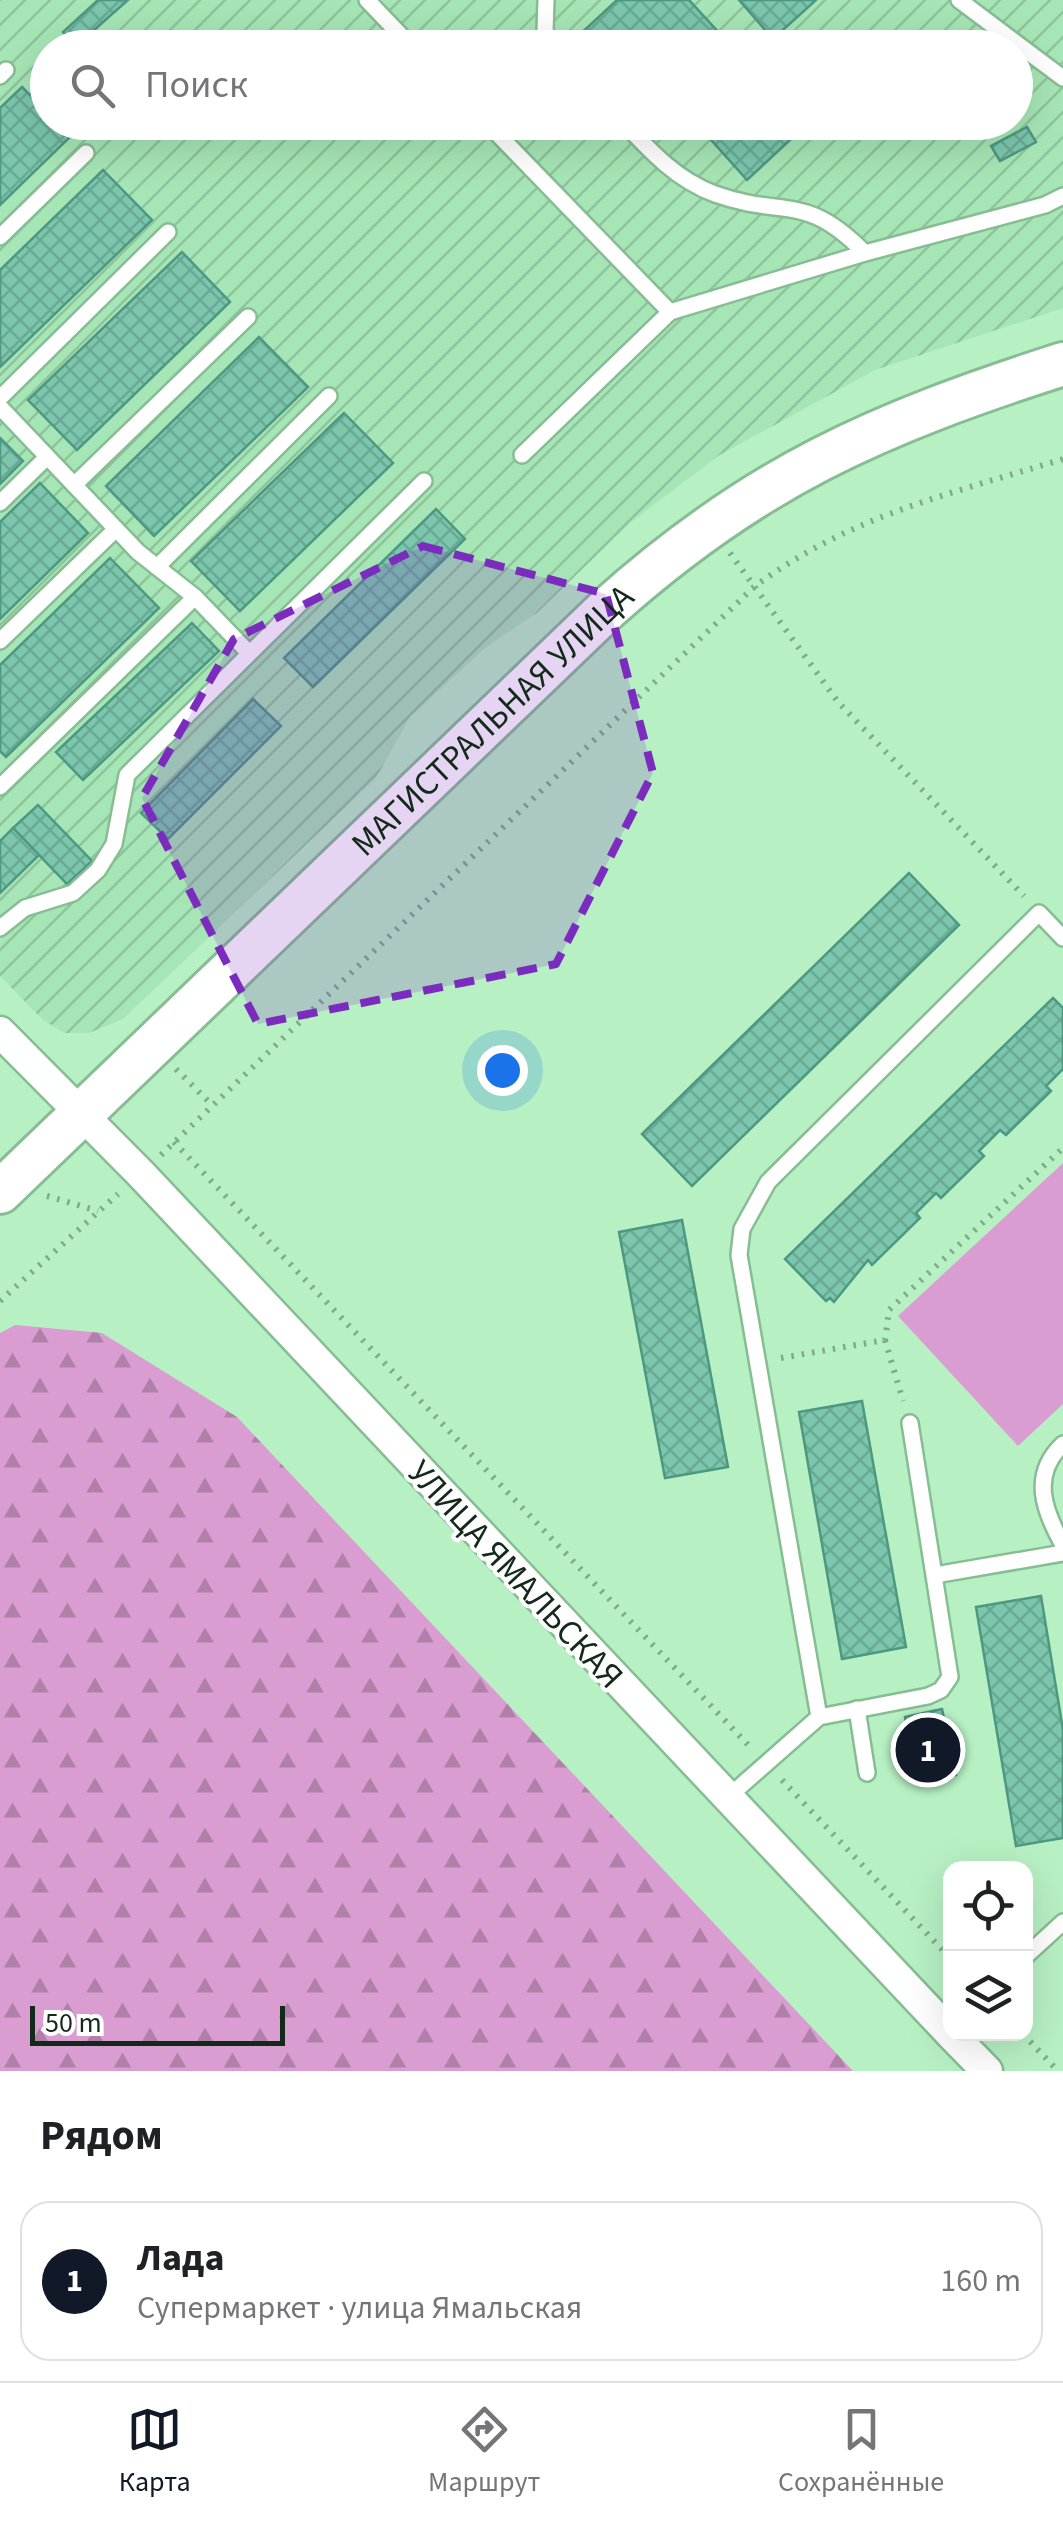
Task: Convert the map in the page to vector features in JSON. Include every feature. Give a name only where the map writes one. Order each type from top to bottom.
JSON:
[{"type":"main road","name":"МАГИСТРАЛЬНАЯ УЛИЦА","points":[[0,1192],[606,610],[709,523],[820,455],[964,396],[1063,364]]},
{"type":"street","name":"УЛИЦА ЯМАЛЬСКАЯ","points":[[0,1032],[943,2023]]},
{"type":"street","name":"УЛИЦА ЯМАЛЬСКАЯ","points":[[960,2041],[987,2071]]},
{"type":"lane","points":[[367,0],[396,30]]},
{"type":"lane","points":[[545,30],[546,0]]},
{"type":"lane","points":[[959,0],[999,30]]},
{"type":"lane","points":[[1033,56],[1063,78]]},
{"type":"lane","points":[[503,140],[670,312]]},
{"type":"lane","points":[[640,140],[660,162],[695,186],[719,196],[822,215],[865,253]]},
{"type":"lane","points":[[0,237],[86,153]]},
{"type":"lane","points":[[522,456],[670,312],[865,253],[1045,205],[1063,196]]},
{"type":"lane","points":[[0,398],[168,232]]},
{"type":"lane","points":[[74,485],[248,317]]},
{"type":"lane","points":[[157,567],[329,396]]},
{"type":"lane","points":[[0,407],[116,529],[195,597],[249,653]]},
{"type":"lane","points":[[0,503],[48,457]]},
{"type":"lane","points":[[0,928],[25,908],[73,893],[98,870],[114,844],[127,775],[424,481]]},
{"type":"lane","points":[[0,641],[116,529]]},
{"type":"lane","points":[[0,787],[195,597]]},
{"type":"lane","points":[[819,1716],[739,1255],[742,1229],[752,1204],[768,1182],[1040,913],[1063,938]]},
{"type":"lane","points":[[727,1798],[819,1716],[928,1696],[941,1690],[950,1677],[910,1423]]},
{"type":"lane","points":[[1063,1444],[1042,1478],[1044,1511],[1063,1545]]},
{"type":"lane","points":[[936,1575],[1063,1553]]},
{"type":"lane","points":[[857,1709],[867,1773]]},
{"type":"lane","points":[[1031,1951],[1063,1922]]},
{"type":"path","points":[[943,1951],[174,1142],[754,587],[820,541],[864,522],[1063,458]]},
{"type":"path","points":[[754,587],[838,702],[1040,913]]},
{"type":"path","points":[[910,1423],[886,1340],[888,1310],[1063,1148]]},
{"type":"path","points":[[0,1301],[99,1212]]},
{"type":"path","points":[[757,1363],[886,1340]]},
{"type":"path","points":[[1029,2041],[1058,2071]]},
{"type":"highlighted area","points":[[423,546],[606,594],[653,773],[556,964],[258,1024],[142,798],[234,639]]},
{"type":"shaded area","points":[[0,0],[1063,0],[1063,308],[875,370],[718,456],[630,523],[538,612],[485,648],[410,717],[376,778],[123,1019],[89,1033],[64,1033],[43,1020],[0,976]]},
{"type":"green space","points":[[1063,1163],[1063,1404],[1018,1446],[898,1316]]},
{"type":"green space","points":[[15,1325],[102,1333],[237,1417],[853,2071],[0,2071],[0,1333]]},
{"type":"building","points":[[98,0],[128,0],[94,30],[65,30]]},
{"type":"building","points":[[617,0],[689,0],[716,30],[585,30]]},
{"type":"building","points":[[739,0],[816,0],[783,30],[765,30]]},
{"type":"building","points":[[22,87],[30,95],[30,140],[67,140],[0,205],[0,108]]},
{"type":"building","points":[[1033,137],[1036,142],[1000,161],[991,146],[1002,140]]},
{"type":"building","points":[[711,140],[790,140],[747,180]]},
{"type":"building","points":[[103,170],[152,220],[0,367],[0,270]]},
{"type":"building","points":[[182,252],[230,302],[77,450],[28,400]]},
{"type":"building","points":[[259,337],[308,387],[154,536],[106,486]]},
{"type":"building","points":[[344,413],[393,463],[240,611],[191,561]]},
{"type":"building","points":[[0,438],[23,461],[0,484]]},
{"type":"building","points":[[40,483],[88,533],[0,619],[0,522]]},
{"type":"building","points":[[436,509],[465,539],[313,687],[284,658]]},
{"type":"building","points":[[110,558],[159,608],[6,757],[0,751],[0,665]]},
{"type":"building","points":[[192,623],[219,651],[83,780],[56,752]]},
{"type":"building","points":[[253,699],[281,726],[168,839],[141,813]]},
{"type":"building","points":[[38,805],[92,861],[67,884],[13,828]]},
{"type":"building","points":[[13,828],[39,855],[0,893],[0,841]]},
{"type":"building","points":[[909,873],[959,925],[692,1186],[642,1134]]},
{"type":"building","points":[[1053,998],[1063,1008],[1063,1069],[1046,1086],[1051,1091],[1006,1135],[1000,1130],[979,1151],[984,1156],[941,1198],[936,1193],[916,1213],[920,1218],[872,1265],[868,1260],[834,1302],[830,1298],[826,1301],[785,1259]]},
{"type":"building","points":[[682,1220],[728,1467],[665,1478],[619,1232]]},
{"type":"building","points":[[862,1401],[906,1647],[842,1659],[799,1412]]},
{"type":"building","points":[[1041,1596],[1063,1730],[1063,1838],[1016,1846],[976,1607]]},
{"type":"building","points":[[942,1709],[956,1775],[918,1783],[905,1717]]},
{"type":"place","name":"Лада","points":[[928,1750]]}]
